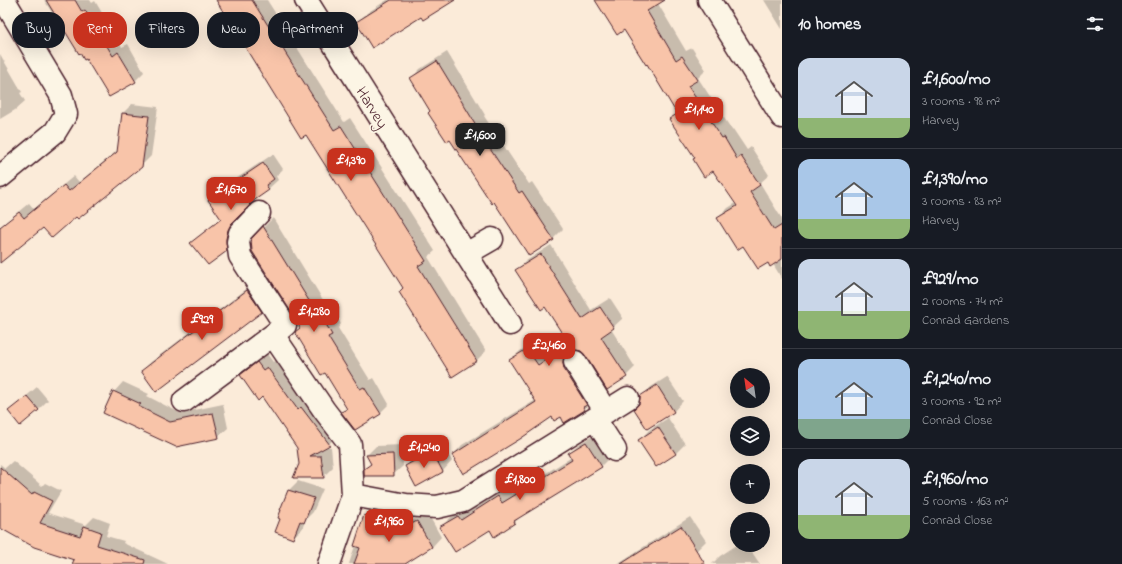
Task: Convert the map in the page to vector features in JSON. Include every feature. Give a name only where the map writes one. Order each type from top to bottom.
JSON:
[{"type":"street","points":[[0,178],[55,132],[66,114],[61,95],[4,0]]},
{"type":"street","points":[[709,0],[782,117]]},
{"type":"street","name":"Harvey","points":[[312,2],[510,324]]},
{"type":"street","points":[[184,401],[285,324],[240,256],[238,242],[240,232],[259,213]]},
{"type":"street","points":[[466,254],[492,239]]},
{"type":"street","points":[[273,334],[324,410],[350,444],[353,495],[329,564]]},
{"type":"street","points":[[575,362],[615,450]]},
{"type":"street","points":[[353,495],[406,505],[437,507],[463,501],[628,398]]},
{"type":"building","points":[[46,0],[75,0],[82,12],[73,12],[73,44],[65,31],[65,12],[53,12]]},
{"type":"building","points":[[216,0],[252,0],[260,12],[223,12]]},
{"type":"building","points":[[391,0],[455,0],[423,20],[421,17],[372,48],[358,25],[358,21]]},
{"type":"building","points":[[595,0],[665,0],[647,11],[676,60],[682,56],[698,80],[688,86],[712,123],[722,138],[724,137],[737,159],[741,156],[760,185],[750,192],[774,230],[782,225],[782,259],[770,267],[768,263],[758,269],[743,246],[737,250],[717,218],[737,206],[713,171],[704,177],[693,159],[695,158],[669,119],[677,114],[647,64],[646,65],[624,30],[617,35]]},
{"type":"building","points":[[260,13],[268,25],[268,48],[282,48],[334,130],[341,126],[426,261],[418,266],[477,361],[452,377],[399,292],[403,288],[306,135],[301,138],[246,48],[260,48]]},
{"type":"building","points":[[75,48],[108,48],[113,56],[118,52],[136,82],[109,97],[86,59],[84,60],[80,53],[79,54]]},
{"type":"building","points":[[437,61],[476,125],[475,126],[519,193],[522,191],[554,240],[529,256],[494,202],[492,204],[450,140],[447,142],[428,113],[430,111],[410,78]]},
{"type":"building","points":[[122,113],[149,116],[142,167],[78,219],[76,217],[52,238],[43,228],[0,263],[0,227],[19,212],[24,218],[64,185],[69,191],[117,152]]},
{"type":"building","points":[[263,163],[274,179],[266,185],[269,190],[249,204],[250,205],[231,224],[226,239],[227,251],[208,265],[190,243],[221,219],[208,200]]},
{"type":"building","points":[[263,226],[319,317],[321,315],[332,335],[328,337],[360,389],[364,387],[381,414],[355,430],[341,412],[347,409],[325,373],[321,375],[295,332],[300,328],[295,318],[252,251],[251,239]]},
{"type":"building","points":[[541,254],[582,319],[600,307],[614,328],[601,337],[627,377],[607,390],[585,355],[581,351],[569,351],[564,356],[564,369],[587,405],[583,407],[585,410],[564,423],[561,417],[554,421],[552,417],[520,439],[463,474],[452,455],[536,402],[509,360],[527,349],[538,365],[569,344],[545,307],[541,310],[515,270]]},
{"type":"building","points":[[247,290],[262,312],[156,392],[141,371]]},
{"type":"building","points":[[257,362],[263,370],[267,367],[298,410],[301,407],[330,445],[310,456],[321,456],[324,478],[293,478],[299,464],[297,448],[262,397],[258,401],[240,375]]},
{"type":"building","points":[[657,385],[674,412],[647,429],[634,409],[639,404],[640,396]]},
{"type":"building","points":[[113,391],[141,404],[138,406],[170,422],[213,413],[219,438],[176,447],[103,413]]},
{"type":"building","points":[[27,396],[39,410],[20,426],[8,411]]},
{"type":"building","points":[[658,427],[676,454],[656,467],[638,440]]},
{"type":"building","points":[[586,442],[602,467],[514,521],[515,523],[494,537],[490,530],[455,552],[439,527],[458,516],[461,520],[498,496],[502,503],[572,460],[568,453]]},
{"type":"building","points":[[432,451],[443,472],[416,487],[405,466]]},
{"type":"building","points":[[393,454],[394,476],[364,476],[364,469],[371,464],[366,455]]},
{"type":"building","points":[[0,467],[32,495],[34,492],[52,501],[40,523],[80,536],[84,526],[101,532],[97,545],[145,560],[144,564],[72,564],[74,560],[34,547],[0,528]]},
{"type":"building","points":[[288,490],[314,498],[304,523],[300,521],[293,539],[275,532],[280,519],[278,518],[280,510]]},
{"type":"building","points":[[364,515],[404,528],[417,521],[432,547],[405,564],[354,564],[360,548],[354,546]]},
{"type":"building","points":[[681,526],[705,564],[621,564],[660,539]]}]
